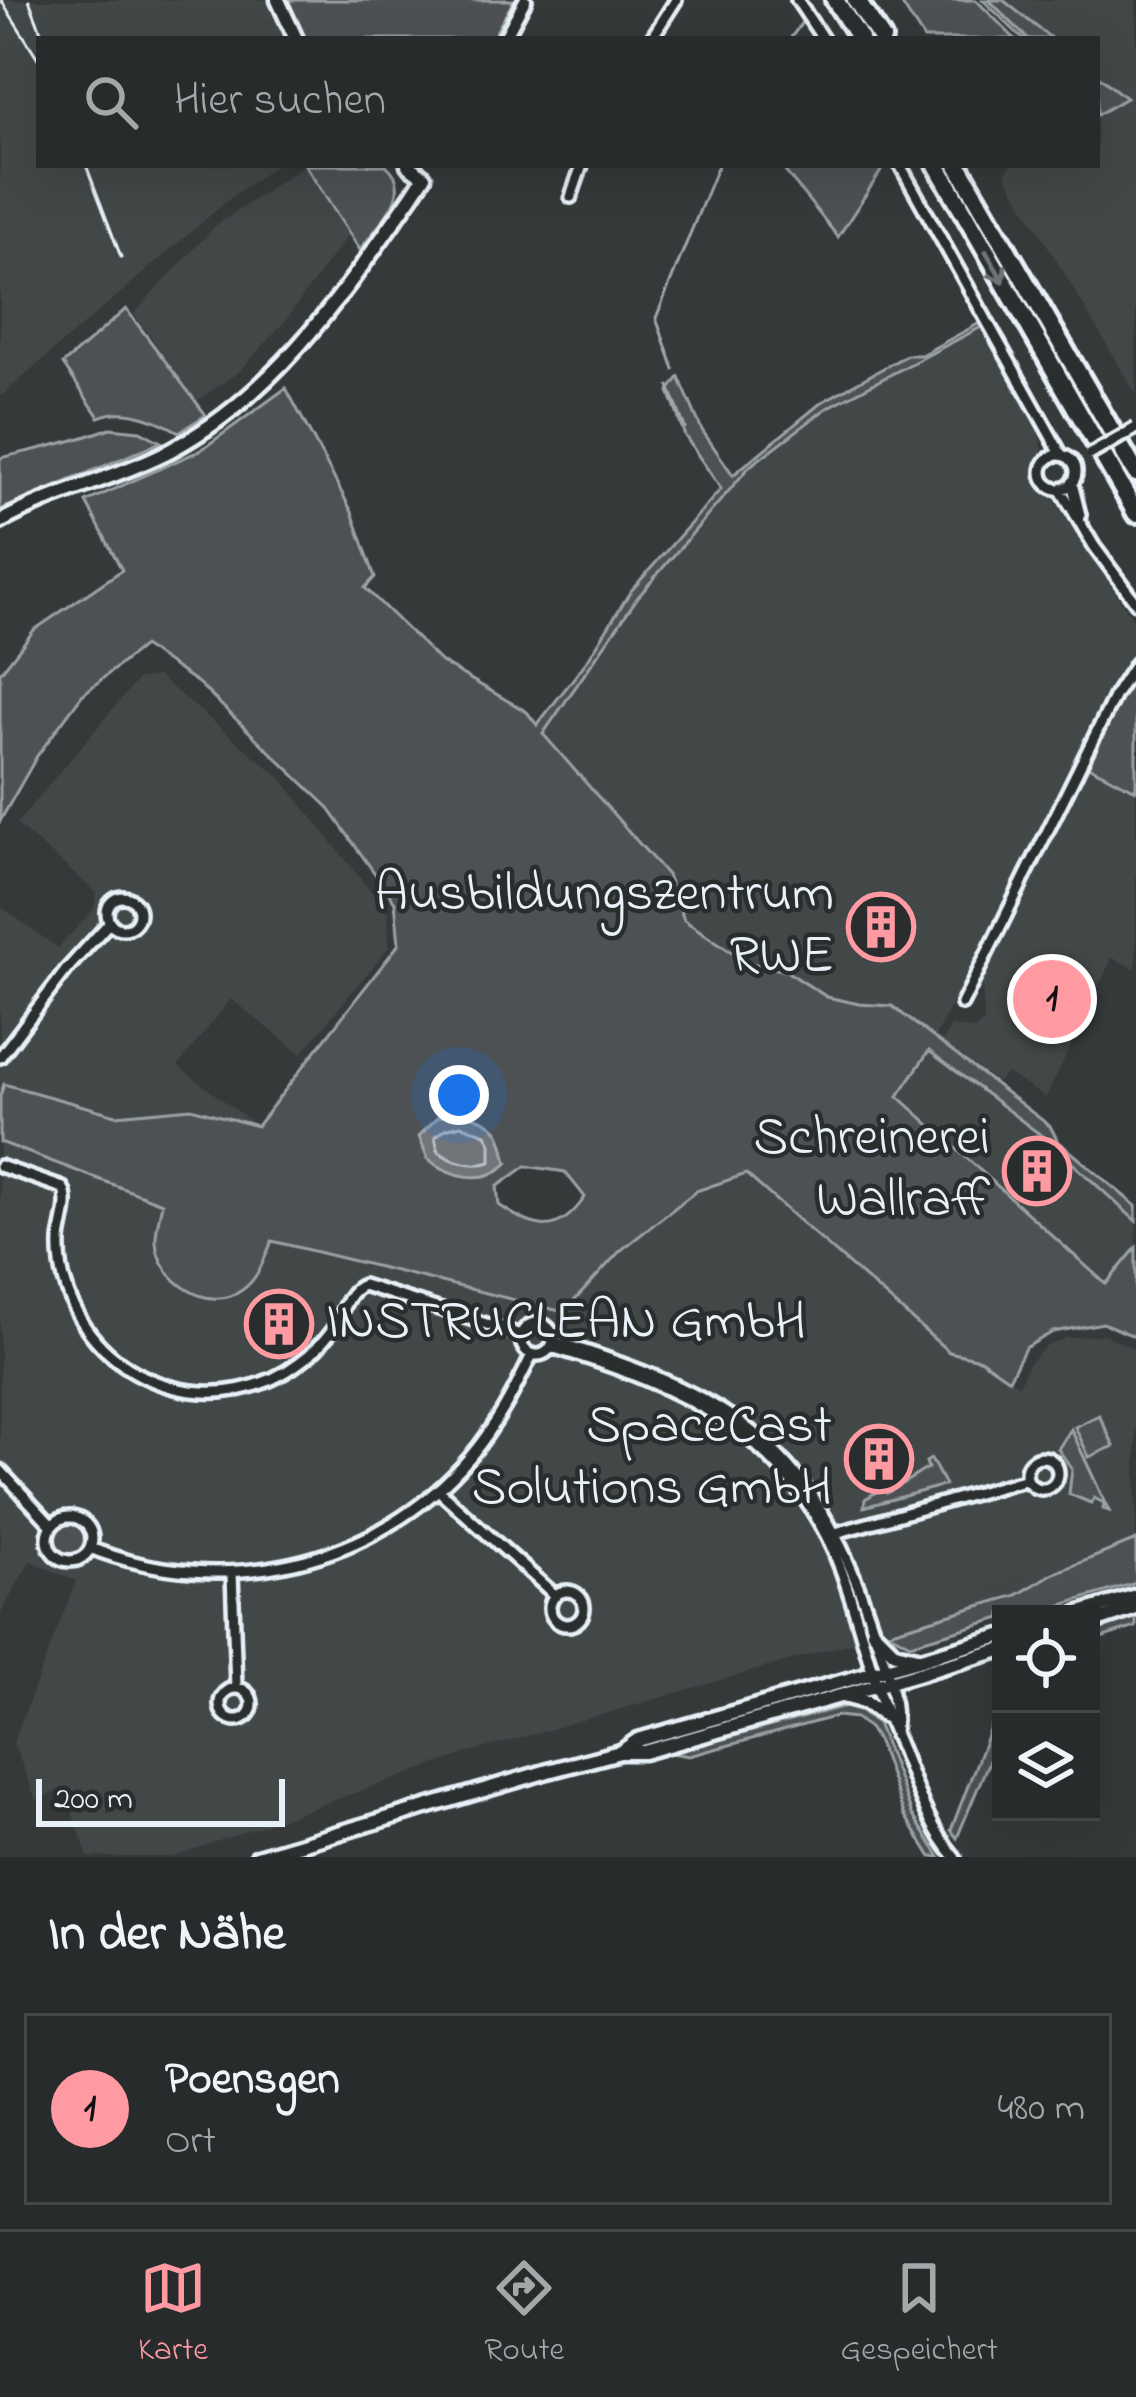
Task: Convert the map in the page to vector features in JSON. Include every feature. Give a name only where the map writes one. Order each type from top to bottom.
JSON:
[{"type":"highway","points":[[835,0],[858,36]]},
{"type":"highway","points":[[856,0],[880,36]]},
{"type":"highway","points":[[939,168],[1136,513]]},
{"type":"highway","points":[[960,168],[1136,473]]},
{"type":"main road","points":[[278,0],[295,36]]},
{"type":"main road","points":[[0,522],[153,459],[246,399],[328,313],[428,171]]},
{"type":"main road","points":[[1100,1607],[1136,1596]]},
{"type":"main road","points":[[1100,1620],[1136,1608]]},
{"type":"main road","points":[[873,1631],[895,1653],[918,1658]]},
{"type":"main road","points":[[257,1857],[620,1752],[644,1752],[842,1696],[918,1658],[992,1638]]},
{"type":"main road","points":[[620,1752],[638,1740],[992,1652]]},
{"type":"main road","points":[[842,1696],[866,1702],[885,1716]]},
{"type":"street","points":[[506,36],[525,0]]},
{"type":"street","points":[[653,36],[676,0]]},
{"type":"street","points":[[797,0],[821,36]]},
{"type":"street","points":[[571,196],[581,168]]},
{"type":"street","points":[[902,168],[1041,419],[1069,460],[1086,532]]},
{"type":"street","points":[[1072,483],[1052,488],[1042,477],[1044,463],[1091,454],[1136,428]]},
{"type":"street","points":[[1060,489],[1136,603]]},
{"type":"street","points":[[962,1004],[1115,694],[1136,663]]},
{"type":"street","points":[[0,1058],[67,969],[110,923]]},
{"type":"street","points":[[0,1166],[63,1188],[68,1198],[60,1256],[72,1302],[85,1327],[128,1369],[174,1389],[229,1392],[277,1377],[319,1346],[351,1292],[363,1285],[521,1335]]},
{"type":"street","points":[[542,1324],[550,1330],[552,1344],[544,1354],[532,1355],[523,1348],[521,1335],[527,1326],[542,1324]]},
{"type":"street","points":[[552,1344],[627,1370],[715,1412],[764,1449],[787,1474],[831,1534],[873,1631],[885,1716],[923,1809],[955,1857]]},
{"type":"street","points":[[90,1548],[173,1570],[232,1573],[293,1564],[352,1545],[438,1490],[466,1462],[498,1420],[532,1355]]},
{"type":"street","points":[[0,1470],[52,1526]]},
{"type":"street","points":[[831,1534],[1027,1479]]},
{"type":"street","points":[[438,1490],[556,1596]]},
{"type":"street","points":[[63,1518],[82,1520],[92,1536],[90,1548],[81,1558],[62,1559],[50,1544],[52,1526],[63,1518]]},
{"type":"street","points":[[831,1534],[896,1719],[894,1732]]},
{"type":"street","points":[[232,1573],[236,1688]]},
{"type":"shaded area","points":[[0,0],[268,0],[285,36],[36,36],[36,168],[272,168],[234,195],[0,397]]},
{"type":"shaded area","points":[[284,0],[514,0],[494,36],[301,36]]},
{"type":"shaded area","points":[[899,0],[976,0],[1012,36],[922,36]]},
{"type":"shaded area","points":[[983,0],[1003,0],[1048,36],[1020,36]]},
{"type":"shaded area","points":[[1003,0],[1136,0],[1136,394],[1005,174],[1009,168],[1100,168],[1100,113],[1125,98],[1100,77],[1100,36],[1048,36]]},
{"type":"shaded area","points":[[1100,77],[1126,98],[1100,113]]},
{"type":"shaded area","points":[[306,168],[349,233],[286,320],[240,371],[197,401],[134,314],[215,226]]},
{"type":"shaded area","points":[[307,168],[388,168],[394,175],[396,197],[360,250]]},
{"type":"shaded area","points":[[786,168],[883,168],[838,237]]},
{"type":"shaded area","points":[[126,309],[206,415],[179,432],[129,413],[99,417],[63,364]]},
{"type":"shaded area","points":[[978,324],[985,325],[827,408],[750,466],[638,597],[543,734],[667,875],[684,920],[747,962],[786,971],[827,997],[892,1006],[1050,1126],[1058,1141],[1136,1206],[1136,1221],[1046,1139],[929,1051],[898,1096],[1106,1284],[1136,1248],[1136,1337],[1103,1323],[1053,1332],[1025,1348],[1009,1379],[980,1359],[949,1352],[746,1174],[696,1191],[620,1251],[564,1312],[272,1241],[260,1268],[242,1290],[229,1297],[200,1296],[175,1280],[159,1256],[156,1242],[162,1203],[0,1142],[4,1084],[116,1115],[191,1108],[257,1126],[399,944],[395,902],[327,806],[198,683],[143,646],[82,695],[37,756],[0,821],[0,673],[34,630],[122,570],[86,502],[201,450],[286,388],[352,512],[375,577],[365,588],[441,662],[527,712],[537,725],[587,661],[630,592],[721,489],[685,436],[669,391],[679,377],[702,430],[733,475],[822,402],[907,355],[921,355]],"holes":[[[507,1163],[483,1176],[439,1168]],[[526,1166],[565,1172],[585,1197],[556,1224],[524,1220],[499,1205],[497,1187]]]},
{"type":"shaded area","points":[[985,325],[1035,420],[1043,451],[1035,468],[1037,478],[1136,624],[1136,647],[935,1037],[892,1006],[827,997],[786,971],[748,962],[684,920],[667,875],[543,734],[638,597],[750,466],[827,408]]},
{"type":"shaded area","points":[[110,428],[140,431],[161,442],[0,510],[0,458]]},
{"type":"shaded area","points":[[1136,674],[1136,790],[1086,765],[1119,697]]},
{"type":"shaded area","points":[[158,676],[281,778],[388,913],[389,947],[301,1054],[231,999],[178,1066],[257,1126],[191,1108],[116,1115],[5,1084],[0,1096],[0,906],[58,948],[94,909],[97,893],[16,824],[138,679]]},
{"type":"shaded area","points":[[1086,765],[1136,790],[1136,969],[1112,958],[1046,1098],[1007,1073],[997,1082],[942,1042],[951,1026],[974,1030],[984,1021],[982,983]]},
{"type":"shaded area","points":[[928,1051],[1046,1139],[1136,1221],[1136,1248],[1107,1284],[898,1097]]},
{"type":"shaded area","points":[[0,1142],[162,1203],[156,1242],[230,1296],[260,1271],[271,1241],[564,1312],[620,1251],[696,1191],[746,1174],[949,1352],[980,1359],[1019,1385],[1028,1364],[1045,1347],[1066,1338],[1104,1334],[1136,1350],[1136,1540],[1052,1574],[1017,1595],[468,1753],[173,1857],[88,1857],[64,1789],[36,1800],[13,1742],[76,1581],[30,1561],[0,1615]]},
{"type":"shaded area","points":[[1099,1415],[1114,1446],[1089,1457],[1075,1427]]},
{"type":"shaded area","points":[[1071,1429],[1109,1511],[1094,1498],[1091,1503],[1069,1494],[1072,1469],[1058,1449]]},
{"type":"shaded area","points":[[931,1459],[945,1485],[864,1507],[865,1499],[883,1488],[887,1493],[928,1468],[926,1462]]},
{"type":"shaded area","points":[[71,1524],[82,1529],[87,1540],[82,1551],[71,1556],[60,1551],[55,1540],[60,1529]]},
{"type":"shaded area","points":[[1136,1540],[1136,1583],[1062,1605],[992,1605],[992,1621],[910,1644],[888,1632],[1017,1595],[1052,1574]]},
{"type":"shaded area","points":[[1136,1614],[1136,1627],[1100,1638],[1100,1625]]},
{"type":"shaded area","points":[[853,1704],[877,1723],[912,1814],[940,1857],[931,1857],[904,1814],[878,1742],[856,1718],[837,1716],[689,1756],[671,1753]]},
{"type":"shaded area","points":[[992,1723],[992,1754],[957,1838],[951,1830]]},
{"type":"water","points":[[463,1112],[490,1124],[499,1134],[507,1163],[489,1175],[468,1176],[428,1159],[419,1136],[438,1117]]},
{"type":"waterway","points":[[989,0],[1025,36]]},
{"type":"waterway","points":[[792,36],[803,21]]},
{"type":"waterway","points":[[674,369],[656,318],[717,168]]},
{"type":"waterway","points":[[669,386],[685,428]]},
{"type":"railway","points":[[1,0],[36,55]]},
{"type":"railway","points":[[29,0],[43,36]]},
{"type":"railway","points":[[87,168],[121,257]]},
{"type":"place","name":"Ausbildungszentrum RWE","points":[[881,927]]},
{"type":"place","name":"Poensgen","points":[[1052,999]]},
{"type":"place","name":"Schreinerei Wallraff","points":[[1037,1171]]},
{"type":"place","name":"INSTRUCLEAN GmbH","points":[[279,1324]]},
{"type":"place","name":"SpaceCast Solutions GmbH","points":[[879,1459]]}]
